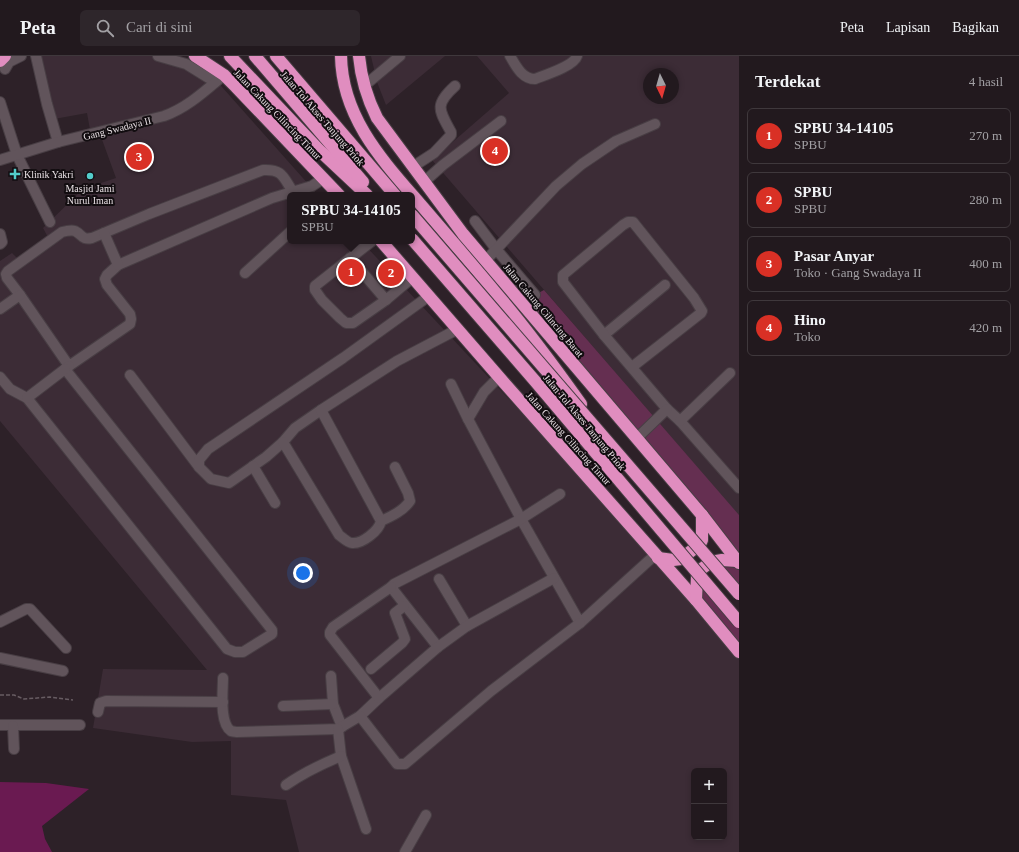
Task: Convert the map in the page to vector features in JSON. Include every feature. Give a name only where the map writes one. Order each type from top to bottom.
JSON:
[{"type":"highway","points":[[2,65],[5,56]]},
{"type":"highway","points":[[230,56],[319,150],[364,192]]},
{"type":"highway","name":"Jalan Tol Akses Tanjung Priok","points":[[254,56],[371,192]]},
{"type":"highway","name":"Jalan Tol Akses Tanjung Priok","points":[[276,56],[392,192]]},
{"type":"highway","points":[[341,56],[343,81],[348,101],[354,116],[369,142],[410,192]]},
{"type":"highway","name":"Jalan Cakung Cilincing Timur","points":[[196,57],[324,178],[333,192]]},
{"type":"highway","name":"Jalan Cakung Cilincing Barat","points":[[361,58],[364,86],[371,107],[377,118],[414,166],[452,220],[702,515],[738,562]]},
{"type":"highway","points":[[415,198],[497,293],[524,327],[565,381],[601,436]]},
{"type":"highway","name":"Jalan Tol Akses Tanjung Priok","points":[[415,219],[601,436],[739,594]]},
{"type":"highway","name":"Jalan Tol Akses Tanjung Priok","points":[[415,242],[535,381],[739,622]]},
{"type":"highway","name":"Jalan Cakung Cilincing Timur","points":[[384,244],[696,600],[739,652]]},
{"type":"highway","points":[[657,557],[673,560],[681,559],[700,544],[702,540],[702,515]]},
{"type":"highway","points":[[696,600],[697,576],[700,570],[711,562],[722,560],[738,562]]},
{"type":"street","points":[[2,65],[21,56]]},
{"type":"street","points":[[36,56],[47,104],[58,142]]},
{"type":"street","points":[[158,56],[186,64],[219,78]]},
{"type":"street","points":[[364,86],[400,56]]},
{"type":"street","points":[[510,56],[525,77],[535,79],[570,65],[577,56]]},
{"type":"street","name":"Gang Swadaya II","points":[[0,160],[58,142],[175,112],[219,78]]},
{"type":"street","points":[[414,166],[434,153],[451,135],[451,132],[441,113],[440,107],[447,94],[455,86]]},
{"type":"street","points":[[0,102],[17,155],[50,222]]},
{"type":"street","points":[[425,181],[443,165],[501,121]]},
{"type":"street","points":[[486,260],[556,186],[582,164],[616,141],[655,124]]},
{"type":"street","points":[[0,377],[10,389],[27,398],[227,649],[235,652],[243,652],[272,634],[272,630],[67,368],[20,295],[7,278],[6,274],[8,270],[62,232],[76,232],[82,238],[88,239],[263,170],[272,169],[280,172],[293,192],[312,186],[324,178]]},
{"type":"street","points":[[27,398],[130,324],[130,314],[107,285],[107,275],[118,265],[272,198],[287,194]]},
{"type":"street","points":[[475,221],[496,249],[535,294]]},
{"type":"street","points":[[632,367],[702,311],[694,298],[633,222],[628,222],[563,276],[563,282],[604,335],[667,409],[680,421],[739,488]]},
{"type":"street","points":[[104,233],[118,265]]},
{"type":"street","points":[[245,273],[287,235]]},
{"type":"street","points":[[368,244],[315,286],[315,290],[322,300],[346,323],[353,323],[386,300],[412,278]]},
{"type":"street","points":[[350,258],[386,300]]},
{"type":"street","points":[[604,335],[665,285]]},
{"type":"street","points":[[0,309],[20,295]]},
{"type":"street","points":[[199,467],[199,460],[208,449],[343,358],[429,296]]},
{"type":"street","points":[[130,375],[199,467],[211,479],[229,483],[266,457],[283,442],[295,428],[321,410],[397,361],[458,329]]},
{"type":"street","points":[[680,421],[730,373]]},
{"type":"street","points":[[468,419],[484,392],[499,377]]},
{"type":"street","points":[[451,384],[521,518],[580,623]]},
{"type":"street","points":[[637,438],[667,409]]},
{"type":"street","points":[[283,442],[339,535],[349,543],[354,544],[374,534],[380,527],[381,521],[321,410]]},
{"type":"street","points":[[253,466],[275,503]]},
{"type":"street","points":[[381,521],[399,512],[410,501],[408,493],[395,467]]},
{"type":"street","points":[[379,698],[330,635],[332,627],[394,584],[521,518],[560,494]]},
{"type":"street","points":[[360,716],[397,764],[405,764],[491,691],[580,623],[657,557]]},
{"type":"street","points":[[223,678],[223,715],[226,726],[231,731],[340,728],[360,716],[438,647],[467,626],[554,578]]},
{"type":"street","points":[[439,579],[467,626]]},
{"type":"street","points":[[391,587],[404,606],[438,647]]},
{"type":"street","points":[[371,669],[404,639],[395,613],[404,606]]},
{"type":"street","points":[[0,622],[26,609],[30,609],[66,648]]},
{"type":"street","points":[[0,658],[63,671]]},
{"type":"street","points":[[331,676],[333,704],[340,728],[341,756],[366,829]]},
{"type":"street","points":[[98,712],[100,703],[106,701],[223,702]]},
{"type":"street","points":[[283,706],[333,704]]},
{"type":"street","points":[[0,725],[80,725]]},
{"type":"street","points":[[13,726],[14,749]]},
{"type":"street","points":[[286,785],[320,764],[341,756]]},
{"type":"street","points":[[404,852],[426,815]]},
{"type":"path","points":[[0,695],[14,695],[24,699],[50,697],[73,700]]},
{"type":"shaded area","points":[[34,56],[170,56],[214,78],[315,192],[287,192],[287,244],[364,244],[655,555],[739,654],[739,852],[299,852],[286,800],[231,795],[231,741],[192,742],[93,728],[103,669],[207,670],[0,421],[0,261],[12,253],[21,262],[50,241],[43,228],[83,189],[116,178],[100,134],[91,135],[87,113],[54,119]]},
{"type":"shaded area","points":[[371,56],[445,56],[386,105],[377,82]]},
{"type":"shaded area","points":[[477,56],[739,56],[739,516],[432,160],[509,93]]},
{"type":"shaded area","points":[[544,290],[739,515],[739,595],[710,563],[737,561],[521,302]]},
{"type":"shaded area","points":[[697,577],[739,621],[739,652],[696,600]]},
{"type":"shaded area","points":[[0,782],[46,783],[89,789],[42,826],[45,839],[52,852],[0,852]]},
{"type":"place","name":"Hino","points":[[495,151]]},
{"type":"place","name":"Pasar Anyar","points":[[139,157]]},
{"type":"place","name":"Klinik Yakri","points":[[15,174]]},
{"type":"place","name":"Masjid Jami Nurul Iman","points":[[90,176]]},
{"type":"place","name":"SPBU 34-14105","points":[[351,272]]},
{"type":"place","name":"SPBU","points":[[391,273]]}]
